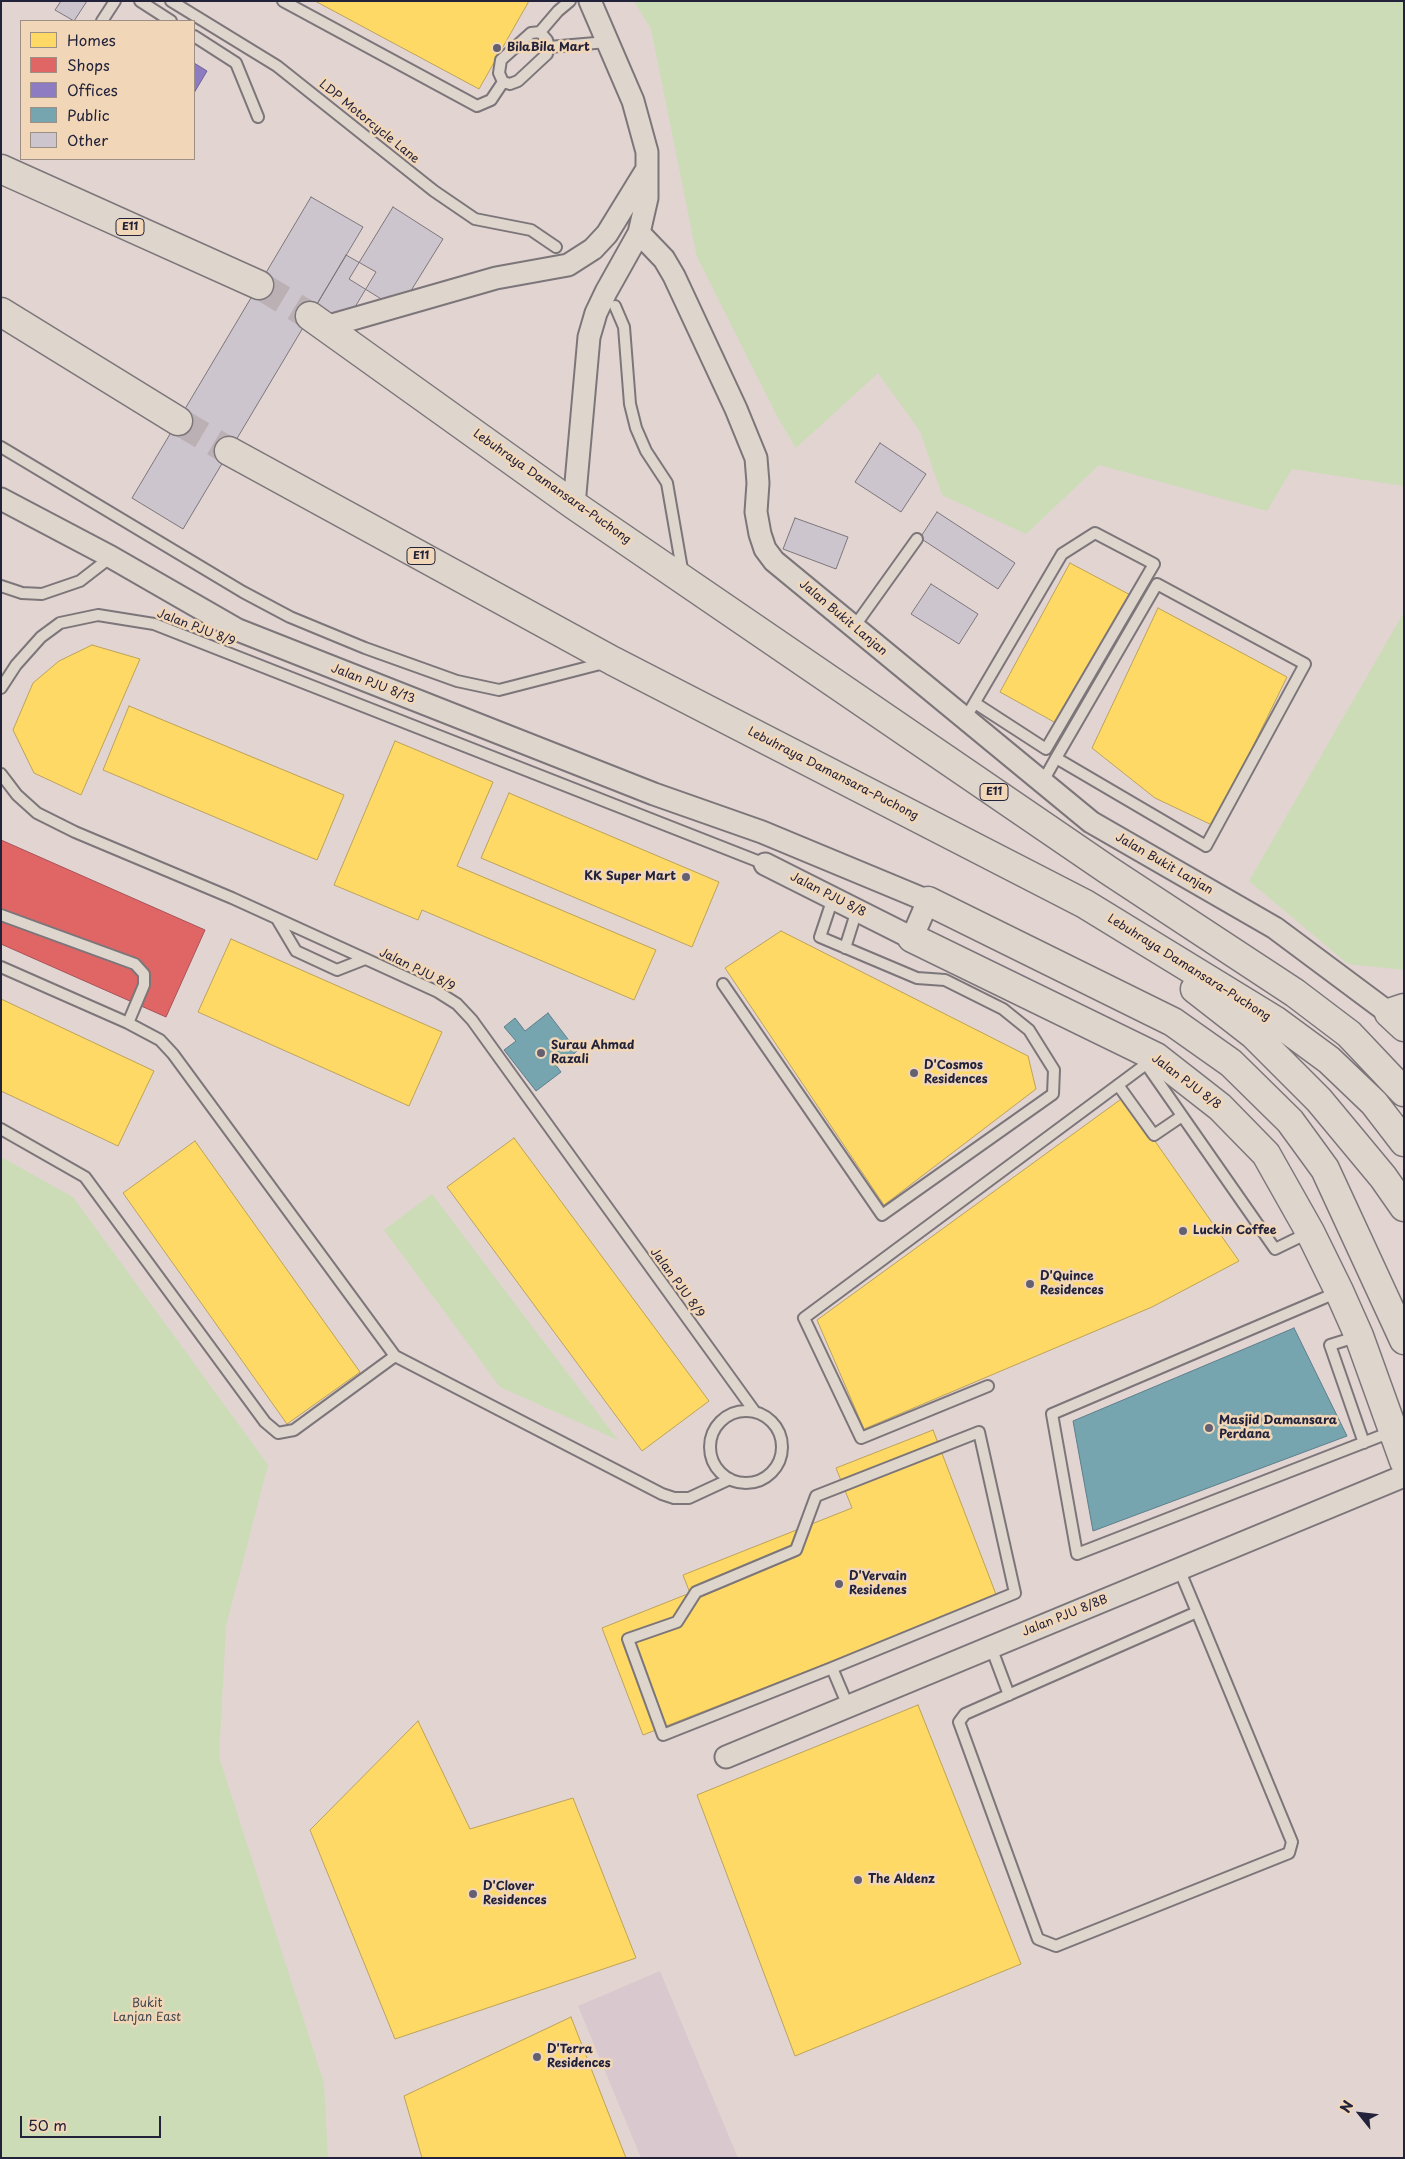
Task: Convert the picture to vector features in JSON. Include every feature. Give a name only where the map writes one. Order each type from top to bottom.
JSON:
[{"type":"main road","name":"E11","points":[[1,169],[259,285]]},
{"type":"main road","points":[[1,312],[178,420]]},
{"type":"main road","name":"Lebuhraya Damansara–Puchong","points":[[317,322],[574,505],[684,578],[1108,870],[1295,993],[1349,1034],[1404,1092]]},
{"type":"main road","name":"Lebuhraya Damansara–Puchong","points":[[229,451],[613,661],[1085,904],[1276,1021],[1328,1060],[1374,1103],[1404,1142]]},
{"type":"main road","points":[[928,901],[1174,1022],[1231,1063],[1290,1121],[1325,1169],[1404,1340]]},
{"type":"main road","points":[[1085,904],[1254,1035],[1320,1100],[1404,1207]]},
{"type":"main road","name":"Jalan PJU 8/8","points":[[912,938],[1151,1060],[1220,1107],[1266,1154],[1310,1232],[1339,1291],[1399,1429],[1404,1461]]},
{"type":"street","points":[[574,505],[589,337],[596,313],[606,292],[639,233],[647,198],[648,169],[647,152],[634,101],[590,1]]},
{"type":"street","points":[[317,322],[496,278],[568,264],[593,249],[607,234],[648,169]]},
{"type":"street","name":"Jalan Bukit Lanjan","points":[[639,233],[664,259],[674,276],[756,458],[758,483],[756,512],[765,549],[774,560],[854,627],[970,711],[1042,783],[1091,822],[1275,928],[1399,1016]]},
{"type":"street","name":"Jalan PJU 8/13","points":[[1,499],[111,557],[238,630],[654,794],[762,832],[873,878]]},
{"type":"street","points":[[762,832],[794,866],[829,896]]},
{"type":"street","points":[[765,864],[820,865],[873,878],[928,901],[912,938]]},
{"type":"street","name":"Jalan PJU 8/8","points":[[765,864],[912,938]]},
{"type":"street","name":"Jalan PJU 8/8B","points":[[726,1757],[1404,1476]]},
{"type":"lane","points":[[103,20],[115,1]]},
{"type":"lane","points":[[140,1],[169,20]]},
{"type":"lane","name":"LDP Motorcycle Lane","points":[[171,1],[277,66],[434,191],[475,219],[531,230],[556,247]]},
{"type":"lane","points":[[284,1],[477,106],[491,100],[503,82]]},
{"type":"lane","points":[[552,1],[558,11]]},
{"type":"lane","points":[[503,82],[499,73],[501,60],[531,33],[540,32],[558,11],[570,1]]},
{"type":"lane","points":[[503,82],[510,84],[518,82],[547,54],[549,48],[547,40],[540,32]]},
{"type":"lane","points":[[195,37],[236,63],[258,117]]},
{"type":"lane","points":[[549,48],[608,42]]},
{"type":"lane","points":[[615,306],[624,327],[630,404],[634,420],[646,451],[666,483],[684,578]]},
{"type":"lane","points":[[1,447],[243,592],[290,617],[366,648],[457,681],[499,690],[613,661]]},
{"type":"lane","points":[[1095,533],[1154,564],[1046,749],[970,711],[1062,554],[1095,533]]},
{"type":"lane","points":[[854,627],[918,539]]},
{"type":"lane","points":[[1,586],[22,593],[42,594],[80,581],[111,557]]},
{"type":"lane","points":[[1042,783],[1056,758],[1157,584],[1305,664],[1206,846],[1056,758]]},
{"type":"lane","name":"Jalan PJU 8/9","points":[[1,688],[16,665],[41,637],[60,622],[98,615],[154,624],[765,864]]},
{"type":"lane","name":"Jalan PJU 8/9","points":[[1,774],[16,795],[37,813],[438,992],[457,1004],[472,1020],[755,1412],[766,1416],[775,1424],[780,1435],[782,1448],[780,1460],[774,1470],[765,1478],[753,1482],[741,1483],[730,1479]]},
{"type":"lane","points":[[723,984],[882,1214],[1053,1094],[1054,1070],[1029,1030],[1003,1009],[945,980],[917,978],[820,937],[829,896]]},
{"type":"lane","points":[[845,948],[857,910]]},
{"type":"lane","points":[[1,915],[135,964],[144,974],[144,985],[128,1023]]},
{"type":"lane","points":[[277,919],[296,951],[337,970],[365,959]]},
{"type":"lane","points":[[1,967],[128,1023],[160,1040],[173,1054],[396,1356],[662,1494],[674,1498],[689,1498],[730,1479]]},
{"type":"lane","points":[[988,1386],[861,1438],[804,1318],[1151,1060],[1182,1116],[1275,1249],[1310,1232]]},
{"type":"lane","points":[[1118,1085],[1154,1135],[1182,1116]]},
{"type":"lane","points":[[1,1129],[85,1177],[265,1422],[278,1433],[294,1430],[396,1356]]},
{"type":"lane","points":[[1339,1291],[1052,1414],[1077,1554],[1399,1429]]},
{"type":"lane","points":[[1359,1336],[1330,1345],[1364,1443]]},
{"type":"lane","points":[[730,1479],[720,1472],[714,1463],[711,1440],[715,1429],[732,1414],[755,1412]]},
{"type":"lane","points":[[978,1432],[1015,1593],[832,1668],[663,1735],[628,1639],[677,1622],[696,1592],[796,1550],[816,1496],[978,1432]]},
{"type":"lane","points":[[1179,1569],[1292,1842],[1288,1853],[1056,1946],[1038,1939],[959,1722],[965,1714],[1196,1612]]},
{"type":"lane","points":[[991,1647],[1009,1694]]},
{"type":"lane","points":[[832,1668],[848,1706]]},
{"type":"shaded area","points":[[660,1971],[738,2158],[641,2158],[578,2006]]},
{"type":"green space","points":[[634,1],[1404,1],[1404,486],[1292,469],[1267,511],[1099,465],[1026,534],[942,495],[920,431],[878,373],[796,448],[777,416],[697,257],[651,29]]},
{"type":"green space","points":[[1404,612],[1404,970],[1348,964],[1249,881]]},
{"type":"green space","name":"Bukit Lanjan East","points":[[1,1157],[73,1197],[268,1465],[226,1626],[219,1757],[324,2083],[328,2158],[1,2158]]},
{"type":"green space","points":[[432,1194],[618,1440],[500,1387],[384,1230]]},
{"type":"building: Homes","points":[[315,1],[529,1],[479,89]]},
{"type":"building: Homes","points":[[1070,563],[1136,598],[1065,728],[1000,692]]},
{"type":"building: Homes","points":[[1158,608],[1287,677],[1214,826],[1155,798],[1092,748]]},
{"type":"building: Homes","points":[[92,645],[140,659],[81,795],[34,773],[13,730],[33,683],[59,661]]},
{"type":"building: Homes","points":[[129,706],[344,795],[317,860],[103,770]]},
{"type":"building: Homes","points":[[395,741],[493,782],[457,866],[656,950],[634,1000],[422,910],[418,920],[334,885]]},
{"type":"building: Homes","points":[[509,793],[719,882],[692,947],[481,858]]},
{"type":"building: Homes","name":"D'Cosmos Residences","points":[[781,931],[1028,1056],[1036,1089],[884,1205],[725,968]]},
{"type":"building: Homes","points":[[231,939],[442,1032],[409,1106],[198,1012]]},
{"type":"building: Homes","points":[[1,999],[154,1071],[118,1146],[1,1091]]},
{"type":"building: Homes","name":"D'Quince Residences","points":[[1124,1097],[1239,1261],[1152,1307],[864,1429],[817,1320]]},
{"type":"building: Homes","points":[[514,1138],[709,1401],[642,1451],[447,1187]]},
{"type":"building: Homes","points":[[195,1141],[360,1372],[287,1424],[123,1193]]},
{"type":"building: Homes","name":"D'Vervain Residenes","points":[[933,1430],[997,1597],[643,1735],[602,1628],[690,1593],[683,1575],[852,1508],[836,1468]]},
{"type":"building: Homes","name":"The Aldenz","points":[[918,1705],[1021,1964],[795,2056],[697,1795]]},
{"type":"building: Homes","name":"D'Clover Residences","points":[[418,1721],[470,1829],[573,1798],[636,1958],[395,2039],[310,1830]]},
{"type":"building: Homes","name":"D'Terra Residences","points":[[571,2017],[626,2158],[422,2158],[404,2096]]},
{"type":"building: Shops","points":[[1,840],[205,930],[166,1017],[1,944]]},
{"type":"building: Offices","points":[[195,64],[207,71],[195,91]]},
{"type":"building: Public","name":"Surau Ahmad Razali","points":[[548,1013],[577,1051],[570,1057],[568,1054],[555,1064],[561,1072],[536,1091],[504,1050],[516,1041],[504,1027],[515,1018],[525,1031]]},
{"type":"building: Public","name":"Masjid Damansara Perdana","points":[[1294,1328],[1347,1436],[1093,1531],[1073,1421]]},
{"type":"building: Other","points":[[61,1],[87,1],[75,20],[55,10]]},
{"type":"building: Other","points":[[311,197],[363,227],[183,529],[132,498]]},
{"type":"building: Other","points":[[393,207],[443,239],[399,310],[349,279]]},
{"type":"building: Other","points":[[346,255],[376,272],[340,332],[311,314]]},
{"type":"building: Other","points":[[880,443],[926,474],[901,512],[855,482]]},
{"type":"building: Other","points":[[937,512],[1015,563],[998,589],[920,538]]},
{"type":"building: Other","points":[[795,518],[848,537],[836,569],[783,549]]},
{"type":"building: Other","points":[[931,584],[978,614],[959,644],[911,614]]},
{"type":"tunnel","points":[[259,285],[310,316]]},
{"type":"tunnel","points":[[178,421],[229,451]]},
{"type":"place","name":"BilaBila Mart","points":[[497,48]]},
{"type":"place","name":"KK Super Mart","points":[[686,877]]},
{"type":"place","name":"Surau Ahmad Razali","points":[[541,1053]]},
{"type":"place","name":"D'Cosmos Residences","points":[[914,1073]]},
{"type":"place","name":"Luckin Coffee","points":[[1183,1231]]},
{"type":"place","name":"D'Quince Residences","points":[[1030,1284]]},
{"type":"place","name":"Masjid Damansara Perdana","points":[[1209,1428]]},
{"type":"place","name":"D'Vervain Residenes","points":[[839,1584]]},
{"type":"place","name":"The Aldenz","points":[[858,1880]]},
{"type":"place","name":"D'Clover Residences","points":[[473,1894]]},
{"type":"place","name":"D'Terra Residences","points":[[537,2057]]}]
